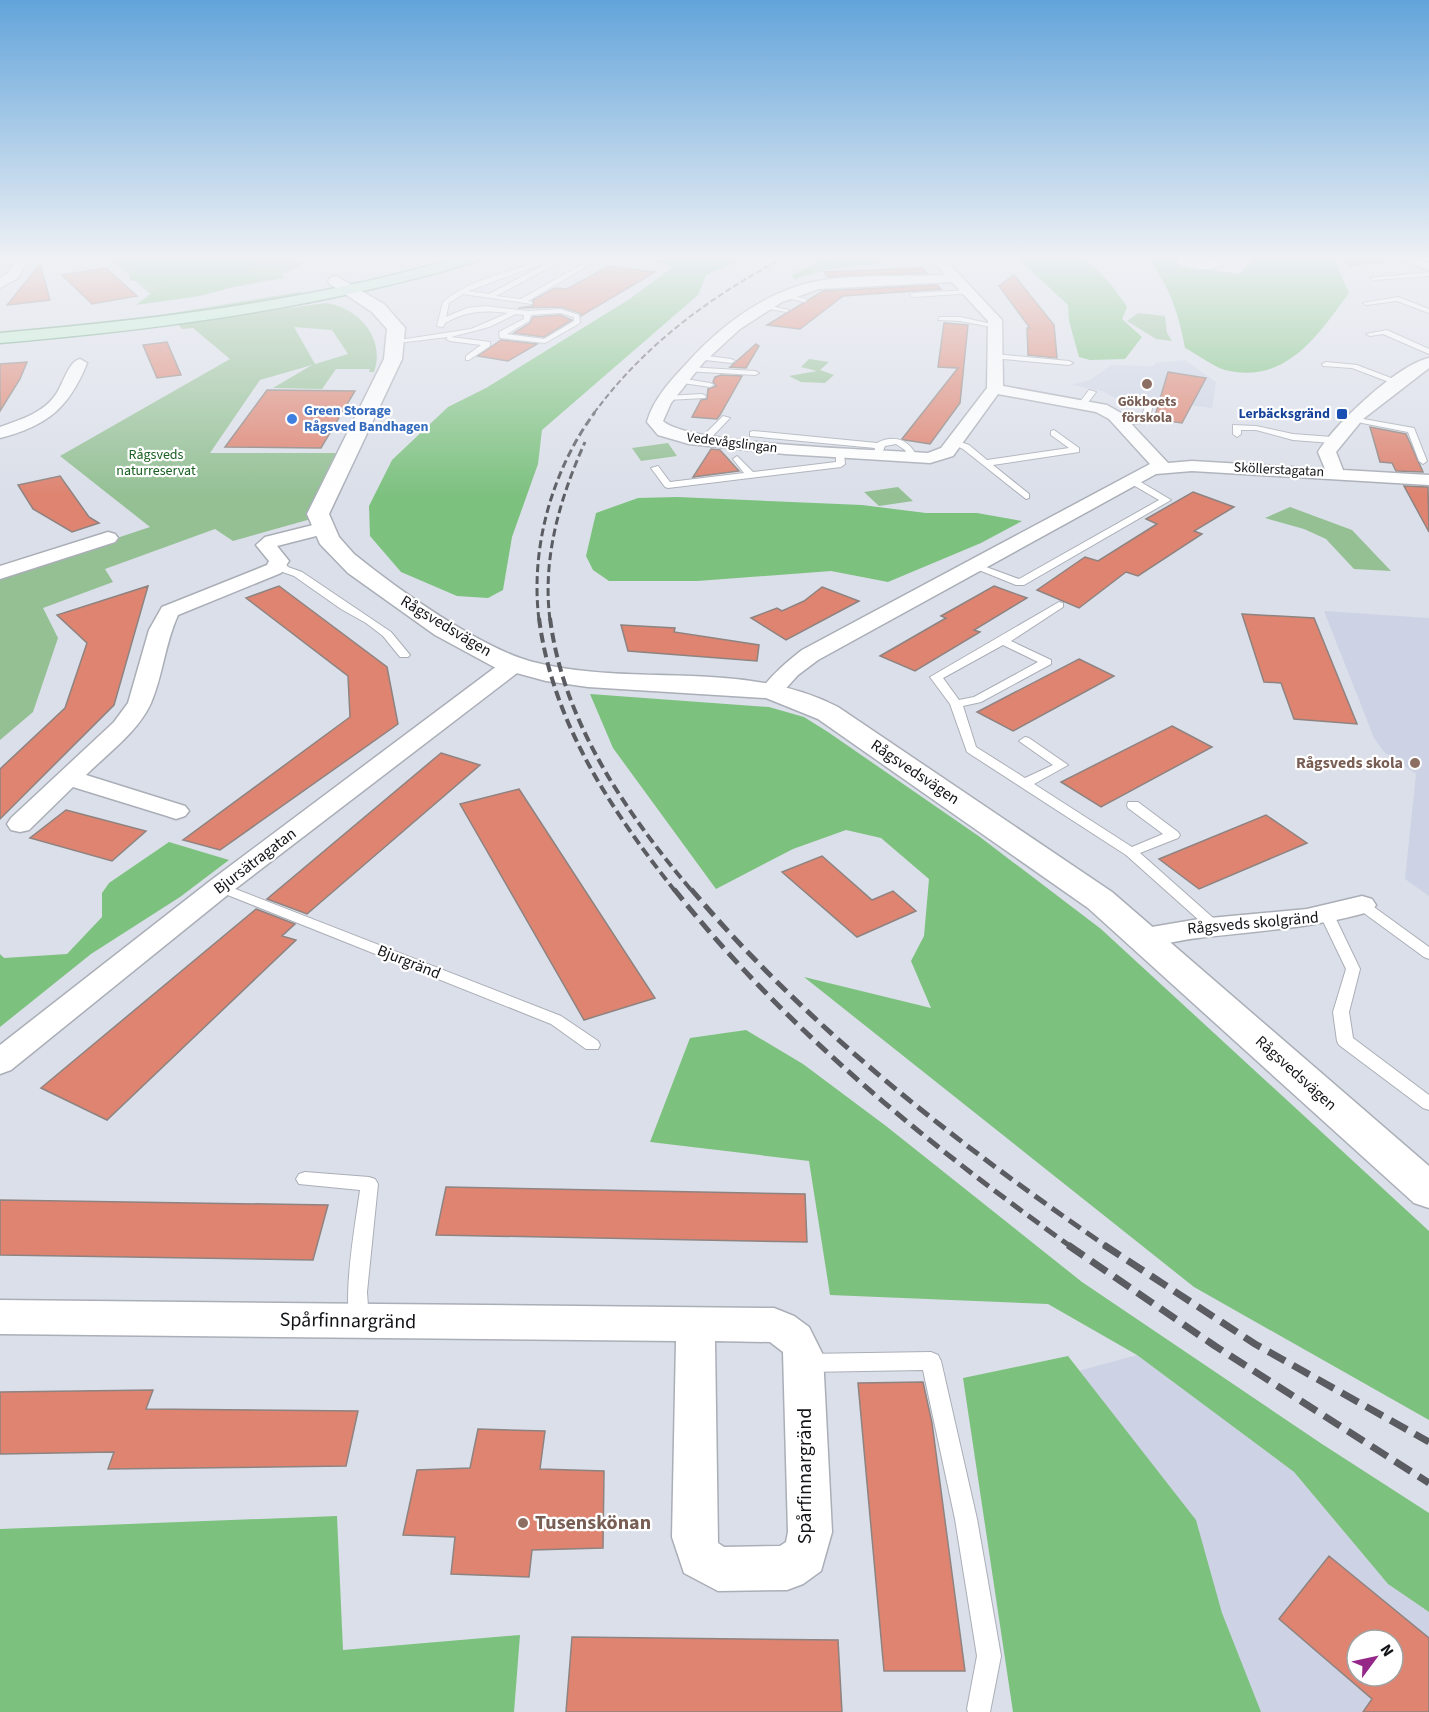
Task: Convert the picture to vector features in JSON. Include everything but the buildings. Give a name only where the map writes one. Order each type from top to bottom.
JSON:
[{"type":"main road","points":[[0,338],[30,335]]},
{"type":"street","points":[[20,824],[123,727],[140,704],[160,630],[170,610],[274,569],[279,561],[266,545],[284,536],[321,529],[318,514],[383,383],[397,341],[389,335]]},
{"type":"street","name":"Vedevågslingan","points":[[726,335],[700,357],[656,413],[656,422],[659,427],[672,435],[707,436],[840,453],[878,451],[913,458],[930,458],[947,452],[995,389]]},
{"type":"street","points":[[996,335],[995,389],[1087,398],[1122,424],[1162,467]]},
{"type":"street","points":[[1336,473],[1328,452],[1332,440],[1355,419],[1429,362]]},
{"type":"street","points":[[0,433],[41,417],[58,406],[80,363]]},
{"type":"street","name":"Sköllerstagatan","points":[[772,690],[790,670],[810,655],[1144,472],[1162,467],[1192,466],[1429,480]]},
{"type":"street","name":"Rågsvedsvägen","points":[[321,529],[330,544],[368,576],[471,646],[513,665],[544,673],[580,677],[772,690],[808,702],[828,713],[1054,866],[1100,900],[1429,1191]]},
{"type":"street","points":[[0,573],[108,538]]},
{"type":"street","name":"Bjursätragatan","points":[[0,1062],[220,887],[513,665]]},
{"type":"street","points":[[69,778],[176,811]]},
{"type":"street","name":"Rågsveds skolgränd","points":[[1144,937],[1177,929],[1267,924],[1328,916],[1362,905]]},
{"type":"street","name":"Spårfinnargränd","points":[[0,1317],[774,1324],[792,1333],[803,1349],[804,1363],[810,1532],[805,1555],[787,1568],[718,1569],[700,1557],[694,1537],[696,1325]]},
{"type":"lane","points":[[397,341],[449,335]]},
{"type":"lane","points":[[502,335],[545,341],[556,335]]},
{"type":"lane","points":[[1391,335],[1429,352]]},
{"type":"lane","points":[[439,337],[487,345],[469,358]]},
{"type":"lane","points":[[995,356],[1069,363]]},
{"type":"lane","points":[[700,357],[734,358],[724,373]]},
{"type":"lane","points":[[1326,364],[1343,361],[1380,378],[1400,383]]},
{"type":"lane","points":[[684,375],[755,373]]},
{"type":"lane","points":[[684,375],[710,385]]},
{"type":"lane","points":[[667,398],[702,396]]},
{"type":"lane","points":[[1122,424],[1145,420],[1149,406]]},
{"type":"lane","points":[[707,436],[719,429],[726,418]]},
{"type":"lane","points":[[1355,419],[1411,430],[1423,461]]},
{"type":"lane","points":[[707,436],[711,420]]},
{"type":"lane","points":[[1237,434],[1236,427],[1293,437],[1332,440]]},
{"type":"lane","points":[[986,463],[1076,450],[1054,433]]},
{"type":"lane","points":[[753,434],[878,451]]},
{"type":"lane","points":[[955,443],[966,447],[1026,496]]},
{"type":"lane","points":[[655,468],[668,485],[750,474],[769,475],[841,464],[840,453]]},
{"type":"lane","points":[[737,459],[750,474]]},
{"type":"lane","points":[[974,566],[1020,583],[1166,500],[1131,480]]},
{"type":"lane","points":[[279,561],[284,569],[298,574],[370,621],[387,634],[404,655]]},
{"type":"lane","points":[[1059,605],[1003,641],[936,677],[956,704],[958,718],[971,749],[1131,852],[1215,927]]},
{"type":"lane","points":[[956,704],[977,700],[1047,662],[1003,641]]},
{"type":"lane","points":[[1023,784],[1062,765],[1025,741]]},
{"type":"lane","points":[[1131,852],[1173,835],[1133,805]]},
{"type":"lane","name":"Bjurgränd","points":[[220,887],[556,1020],[592,1046]]},
{"type":"lane","points":[[1362,905],[1429,954]]},
{"type":"lane","points":[[1328,916],[1353,969],[1341,1012],[1345,1041],[1429,1104]]},
{"type":"lane","points":[[305,1179],[369,1184],[358,1292],[359,1322]]},
{"type":"lane","points":[[804,1363],[931,1361],[966,1519],[988,1656],[979,1709]]},
{"type":"shaded area","name":"Gökboets förskola","points":[[1185,360],[1216,382],[1212,408],[1128,397],[1115,398],[1102,391],[1072,385],[1090,380],[1111,365],[1153,366],[1156,363]]},
{"type":"shaded area","name":"Rågsveds skola","points":[[1324,611],[1429,618],[1429,896],[1405,879],[1416,774],[1384,752],[1374,738]]},
{"type":"shaded area","points":[[1137,1355],[1294,1472],[1388,1584],[1429,1612],[1429,1712],[1046,1712],[1049,1379]]},
{"type":"green space","name":"Rågsveds naturreservat","points":[[201,335],[298,335],[315,364],[348,354],[335,335],[372,336],[377,359],[374,372],[369,372],[370,369],[336,369],[322,389],[273,388],[312,365],[260,380],[210,453],[336,453],[311,519],[233,541],[215,529],[105,569],[113,582],[43,608],[58,638],[33,712],[0,740],[0,577],[150,527],[60,456],[230,359]]},
{"type":"green space","points":[[572,335],[652,335],[542,430],[538,464],[512,537],[503,590],[488,598],[457,596],[401,572],[370,536],[369,506],[392,460],[448,407],[486,388]]},
{"type":"green space","points":[[1073,335],[1140,335],[1142,337],[1125,359],[1090,360],[1079,357]]},
{"type":"green space","points":[[1149,335],[1168,335],[1172,341],[1156,339]]},
{"type":"green space","points":[[1182,335],[1316,335],[1298,353],[1283,363],[1266,370],[1247,373],[1215,366],[1185,348]]},
{"type":"green space","points":[[809,359],[829,362],[820,370],[834,375],[825,383],[801,382],[789,376],[817,371],[801,367]]},
{"type":"green space","points":[[668,443],[677,456],[641,461],[632,448]]},
{"type":"green space","points":[[898,487],[913,501],[879,506],[864,492]]},
{"type":"green space","points":[[677,497],[862,505],[926,513],[977,513],[1022,521],[981,543],[888,582],[831,571],[697,581],[609,581],[593,570],[586,556],[596,513],[638,498]]},
{"type":"green space","points":[[1290,507],[1352,530],[1391,571],[1354,569],[1326,539],[1304,529],[1265,518]]},
{"type":"green space","points":[[590,694],[769,707],[804,717],[980,837],[1101,929],[1429,1231],[1429,1420],[1194,1287],[804,977],[931,1008],[911,961],[924,936],[929,879],[881,838],[846,830],[793,849],[716,889],[613,748]]},
{"type":"green space","points":[[169,842],[229,860],[180,897],[91,954],[0,1027],[0,954],[4,958],[67,954],[102,917],[102,893],[109,883]]},
{"type":"green space","points":[[746,1030],[803,1064],[886,1126],[1082,1282],[1322,1444],[1429,1513],[1429,1612],[1388,1584],[1294,1472],[1137,1355],[1048,1304],[830,1295],[809,1161],[650,1142],[690,1038]]},
{"type":"green space","points":[[1068,1356],[1196,1520],[1222,1613],[1261,1712],[1013,1712],[963,1378]]},
{"type":"green space","points":[[337,1516],[343,1650],[520,1635],[514,1712],[0,1712],[0,1529]]},
{"type":"railway","points":[[594,413],[636,364],[668,335]]},
{"type":"railway","points":[[539,620],[538,565],[547,511],[567,459],[595,412]]},
{"type":"railway","points":[[550,620],[549,574],[555,529],[568,485],[585,442]]},
{"type":"railway","points":[[539,618],[546,656],[571,729],[607,796],[675,891]]},
{"type":"railway","points":[[550,618],[557,656],[568,694],[583,730],[621,798],[692,891]]},
{"type":"railway","points":[[674,889],[762,989],[810,1036],[911,1125],[1070,1246]]},
{"type":"railway","points":[[691,889],[785,990],[886,1081],[994,1166],[1106,1246]]},
{"type":"railway","points":[[1068,1245],[1215,1346],[1429,1483]]},
{"type":"railway","points":[[1104,1245],[1255,1344],[1429,1442]]},
{"type":"place","name":"Gökboets förskola","points":[[1147,384]]},
{"type":"place","name":"Lerbäcksgränd","points":[[1342,414]]},
{"type":"place","name":"Green Storage Rågsved Bandhagen","points":[[292,419]]},
{"type":"place","name":"Rågsveds skola","points":[[1415,763]]},
{"type":"place","name":"Tusenskönan","points":[[523,1523]]}]
